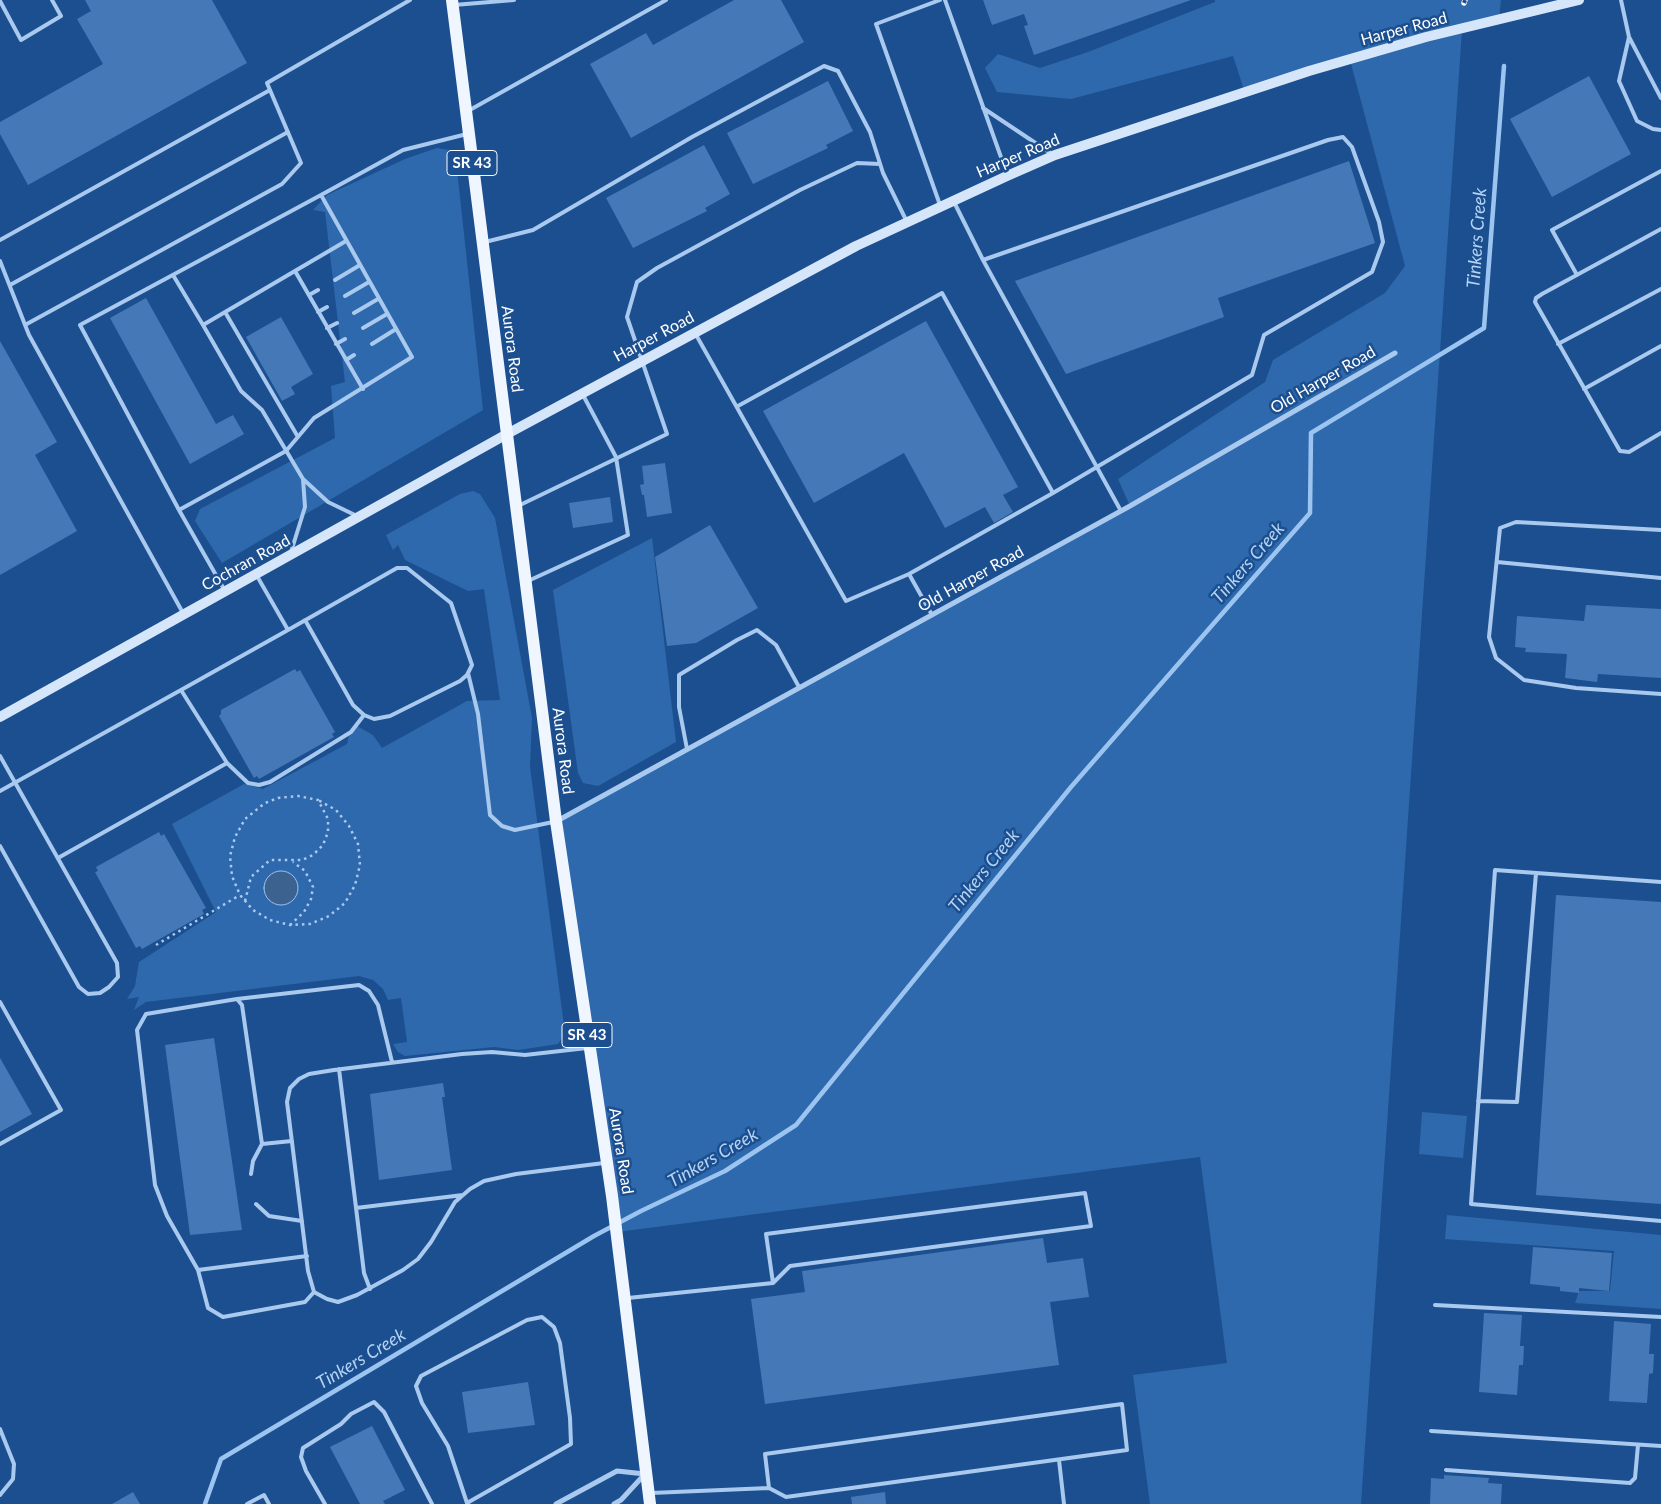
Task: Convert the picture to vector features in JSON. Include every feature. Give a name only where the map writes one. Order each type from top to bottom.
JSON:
[{"type":"main road","name":"Aurora Road","points":[[452,2],[556,821],[619,1247],[649,1499]]},
{"type":"street","name":"Harper Road","points":[[507,434],[856,246],[1055,155],[1309,71],[1426,37],[1578,0]]},
{"type":"street","name":"Old Harper Road","points":[[556,821],[1121,511],[1394,353]]},
{"type":"street","name":"Cochran Road","points":[[0,717],[507,434]]},
{"type":"street","points":[[556,1504],[617,1471],[645,1474]]},
{"type":"street","points":[[614,1504],[621,1500],[645,1474]]},
{"type":"lane","points":[[0,1],[22,40],[61,16],[52,0]]},
{"type":"lane","points":[[25,325],[282,184],[301,163],[266,83],[410,0]]},
{"type":"lane","points":[[452,2],[514,0]]},
{"type":"lane","points":[[466,112],[666,0]]},
{"type":"lane","points":[[940,0],[876,24],[941,206]]},
{"type":"lane","points":[[945,0],[1008,176]]},
{"type":"lane","points":[[1621,0],[1629,37],[1661,98]]},
{"type":"lane","points":[[1629,37],[1619,81],[1637,121],[1653,129],[1661,130]]},
{"type":"lane","points":[[482,242],[533,230],[692,137],[824,66],[838,71],[870,132],[880,164],[906,222]]},
{"type":"lane","points":[[0,240],[270,90]]},
{"type":"lane","points":[[983,108],[1055,155]]},
{"type":"lane","points":[[10,285],[288,132]]},
{"type":"lane","points":[[225,591],[179,510],[80,325],[403,150],[469,134]]},
{"type":"lane","points":[[694,332],[738,406],[846,601],[909,574],[1098,467],[1252,375],[1264,334],[1372,272],[1384,242],[1380,222],[1352,148],[1343,137],[1328,140],[983,260]]},
{"type":"lane","points":[[516,507],[667,434],[627,317],[637,282],[657,268],[800,190],[857,163],[880,164]]},
{"type":"lane","points":[[1577,275],[1552,230],[1661,171]]},
{"type":"lane","points":[[179,510],[286,451],[314,418],[412,357],[321,195]]},
{"type":"lane","points":[[953,201],[983,260],[1121,511]]},
{"type":"lane","points":[[1661,229],[1536,298],[1535,302],[1620,452],[1629,452],[1661,433]]},
{"type":"lane","points":[[203,325],[346,241]]},
{"type":"lane","points":[[0,261],[25,325],[184,614]]},
{"type":"lane","points":[[335,280],[360,265]]},
{"type":"lane","points":[[295,271],[363,389]]},
{"type":"lane","points":[[173,275],[241,391],[262,410],[303,479],[328,502],[359,516]]},
{"type":"lane","points":[[346,296],[369,282]]},
{"type":"lane","points":[[1558,344],[1661,289]]},
{"type":"lane","points":[[309,295],[318,290]]},
{"type":"lane","points":[[738,406],[942,293],[1052,493]]},
{"type":"lane","points":[[354,313],[378,299]]},
{"type":"lane","points":[[318,312],[327,307]]},
{"type":"lane","points":[[226,312],[298,437]]},
{"type":"lane","points":[[363,328],[387,314]]},
{"type":"lane","points":[[328,328],[337,323]]},
{"type":"lane","points":[[372,344],[396,329]]},
{"type":"lane","points":[[336,344],[345,339]]},
{"type":"lane","points":[[1584,389],[1661,346]]},
{"type":"lane","points":[[346,360],[354,355]]},
{"type":"lane","points":[[526,582],[628,535],[616,457],[582,393]]},
{"type":"lane","points":[[290,555],[305,507],[303,479]]},
{"type":"lane","points":[[1661,530],[1516,522],[1500,528],[1489,637],[1496,658],[1524,680],[1576,688],[1661,694]]},
{"type":"lane","points":[[1497,562],[1661,578]]},
{"type":"lane","points":[[0,791],[397,568],[407,568],[451,603],[472,665],[468,673],[460,681],[390,716],[374,719],[364,715],[353,705],[305,620]]},
{"type":"lane","points":[[256,574],[288,630]]},
{"type":"lane","points":[[909,574],[932,614]]},
{"type":"lane","points":[[687,749],[680,707],[680,674],[736,640],[757,630],[776,645],[800,687]]},
{"type":"lane","points":[[468,673],[478,714],[490,815],[502,826],[515,830],[556,821]]},
{"type":"lane","points":[[181,690],[227,763],[248,783],[259,785],[270,782],[352,732],[364,715]]},
{"type":"lane","points":[[0,756],[117,963],[118,978],[100,993],[88,994],[79,987],[0,846]]},
{"type":"lane","points":[[58,858],[227,763]]},
{"type":"lane","points":[[1661,882],[1495,870],[1471,1204],[1661,1221]]},
{"type":"lane","points":[[1478,1101],[1517,1102],[1536,873]]},
{"type":"lane","points":[[314,1292],[305,1302],[223,1317],[208,1308],[198,1270],[168,1216],[155,1185],[137,1030],[146,1014],[237,999],[359,985],[369,991],[378,1005],[392,1062]]},
{"type":"lane","points":[[237,999],[242,1005],[262,1144],[253,1161],[251,1174]]},
{"type":"lane","points":[[0,1002],[61,1110],[0,1144]]},
{"type":"lane","points":[[314,1292],[302,1221],[287,1102],[290,1088],[299,1079],[309,1074],[340,1069],[462,1054],[492,1052],[525,1055],[589,1048]]},
{"type":"lane","points":[[340,1069],[364,1272],[370,1288]]},
{"type":"lane","points":[[262,1144],[292,1141]]},
{"type":"lane","points":[[314,1292],[338,1302],[370,1288],[418,1259],[455,1202],[484,1182],[516,1174],[606,1163]]},
{"type":"lane","points":[[625,1298],[773,1284],[790,1266],[1091,1226],[1085,1193],[766,1234],[773,1284]]},
{"type":"lane","points":[[356,1208],[464,1194]]},
{"type":"lane","points":[[256,1204],[269,1216],[302,1221]]},
{"type":"lane","points":[[198,1270],[307,1256]]},
{"type":"lane","points":[[1434,1305],[1661,1317]]},
{"type":"lane","points":[[542,1317],[554,1327],[560,1343],[570,1418],[571,1444],[467,1503],[448,1446],[422,1403],[416,1386],[421,1376],[527,1320],[542,1317]]},
{"type":"lane","points":[[325,1504],[306,1471],[301,1457],[302,1448],[341,1424],[351,1414],[374,1402],[384,1412],[432,1504]]},
{"type":"lane","points":[[649,1499],[769,1488],[786,1497],[1127,1450],[1122,1404],[765,1454],[769,1488]]},
{"type":"lane","points":[[0,1429],[14,1464],[14,1479],[0,1495]]},
{"type":"lane","points":[[1431,1431],[1661,1446]]},
{"type":"lane","points":[[1446,1470],[1630,1483],[1635,1478],[1638,1445]]},
{"type":"lane","points":[[1059,1460],[1064,1504]]},
{"type":"lane","points":[[247,1504],[264,1495],[269,1504]]},
{"type":"path","points":[[298,796],[318,800],[336,810],[349,826],[358,844],[360,865],[355,885],[345,902],[329,916],[310,924],[290,925],[270,920],[253,910],[240,895],[232,876],[230,856],[235,837],[245,819],[260,806],[278,798],[298,796]]},
{"type":"path","points":[[245,901],[249,881],[258,869],[270,860],[292,861],[313,855],[323,845],[328,832],[328,819],[318,800]]},
{"type":"path","points":[[290,925],[304,912],[311,899],[313,887],[305,871],[292,861]]},
{"type":"path","points":[[156,945],[240,895]]},
{"type":"shaded area","points":[[1215,0],[1501,0],[1499,19],[1462,30],[1361,1504],[1150,1504],[1133,1375],[1227,1363],[1200,1157],[617,1232],[556,821],[1130,506],[1118,479],[1265,382],[1273,360],[1385,293],[1405,266],[1350,60],[1245,93],[1233,56],[1071,99],[997,92],[985,68],[998,54],[1040,68],[1088,52],[1215,2]]},
{"type":"shaded area","points":[[437,148],[455,151],[483,410],[222,563],[195,521],[200,509],[335,438],[331,386],[345,382],[325,212],[313,210],[327,195],[405,159]]},
{"type":"shaded area","points":[[473,491],[480,494],[495,518],[532,718],[530,767],[565,1033],[558,1044],[518,1050],[494,1047],[405,1056],[398,1052],[393,1044],[407,1042],[401,998],[388,1000],[383,989],[373,980],[359,976],[146,1002],[134,1010],[139,997],[127,999],[135,986],[139,962],[216,912],[172,824],[244,784],[263,789],[347,744],[350,730],[357,726],[373,735],[382,748],[467,701],[500,700],[484,589],[468,591],[405,560],[398,545],[393,550],[386,535],[460,494]]},
{"type":"shaded area","points":[[652,538],[676,742],[598,786],[583,783],[578,773],[553,590]]},
{"type":"shaded area","points":[[281,871],[293,876],[298,888],[293,900],[281,905],[269,900],[264,888],[269,876]]},
{"type":"shaded area","points":[[1422,1112],[1467,1116],[1463,1158],[1419,1154]]},
{"type":"shaded area","points":[[1447,1215],[1661,1235],[1661,1309],[1575,1303],[1579,1291],[1610,1291],[1614,1251],[1445,1239]]},
{"type":"building","points":[[85,0],[212,0],[247,63],[28,185],[0,134],[0,122],[103,64],[77,19],[91,11]]},
{"type":"building","points":[[734,0],[781,0],[804,42],[631,138],[590,64],[646,33],[653,45]]},
{"type":"building","points":[[983,0],[1191,0],[1034,55],[1024,26],[1028,25],[1024,14],[992,25]]},
{"type":"building","points":[[1589,76],[1631,154],[1552,197],[1510,119]]},
{"type":"building","points":[[828,81],[853,131],[826,145],[828,148],[753,184],[727,133]]},
{"type":"building","points":[[704,145],[730,194],[705,208],[707,211],[633,248],[606,198]]},
{"type":"building","points":[[1349,161],[1375,243],[1218,298],[1224,317],[1066,374],[1015,281]]},
{"type":"building","points":[[146,298],[216,424],[233,415],[244,434],[190,464],[110,318]]},
{"type":"building","points":[[281,317],[313,374],[291,387],[295,394],[282,401],[246,337]]},
{"type":"building","points":[[926,321],[1018,487],[1003,495],[1013,512],[994,523],[985,507],[945,528],[904,453],[814,503],[763,411]]},
{"type":"building","points":[[0,341],[57,442],[35,455],[77,531],[0,575]]},
{"type":"building","points":[[665,463],[672,513],[647,517],[644,495],[642,495],[640,485],[644,484],[642,466]]},
{"type":"building","points":[[610,497],[613,522],[573,528],[569,503]]},
{"type":"building","points":[[710,525],[758,608],[696,643],[667,646],[655,557]]},
{"type":"building","points":[[1586,605],[1661,609],[1661,678],[1598,674],[1597,682],[1565,678],[1567,654],[1525,652],[1526,648],[1515,647],[1517,616],[1584,621]]},
{"type":"building","points":[[295,669],[297,672],[300,670],[335,732],[332,734],[334,737],[259,779],[257,776],[254,778],[219,716],[221,710]]},
{"type":"building","points":[[159,832],[161,836],[164,834],[206,908],[202,910],[204,914],[142,949],[140,946],[136,948],[95,872],[98,871],[96,867]]},
{"type":"building","points":[[1556,895],[1661,902],[1661,1204],[1536,1195]]},
{"type":"building","points":[[214,1038],[242,1230],[190,1235],[165,1045]]},
{"type":"building","points":[[0,1058],[32,1114],[0,1132]]},
{"type":"building","points":[[443,1083],[445,1097],[442,1097],[452,1170],[379,1180],[370,1094]]},
{"type":"building","points":[[1043,1238],[1047,1263],[1083,1258],[1089,1297],[1050,1302],[1059,1365],[765,1404],[751,1299],[805,1292],[802,1271]]},
{"type":"building","points":[[1533,1247],[1612,1253],[1609,1291],[1579,1288],[1579,1293],[1560,1291],[1560,1287],[1530,1284]]},
{"type":"building","points":[[1484,1313],[1522,1315],[1520,1346],[1524,1346],[1523,1365],[1519,1365],[1517,1395],[1479,1392]]},
{"type":"building","points":[[1614,1321],[1651,1324],[1649,1354],[1654,1354],[1653,1373],[1649,1374],[1647,1403],[1609,1401]]},
{"type":"building","points":[[528,1382],[535,1425],[468,1433],[462,1392]]},
{"type":"building","points":[[372,1426],[405,1490],[383,1501],[385,1504],[360,1504],[330,1447]]},
{"type":"building","points":[[1444,1475],[1489,1478],[1488,1483],[1502,1484],[1501,1504],[1430,1504],[1431,1478],[1444,1479]]},
{"type":"building","points":[[133,1492],[140,1504],[112,1504]]},
{"type":"building","points":[[885,1492],[886,1504],[852,1504],[851,1497]]},
{"type":"waterway","name":"Tinkers Creek","points":[[205,1504],[221,1459],[594,1236],[641,1211],[725,1171],[796,1125],[1071,787],[1310,513],[1311,433],[1484,328],[1504,66]]}]
